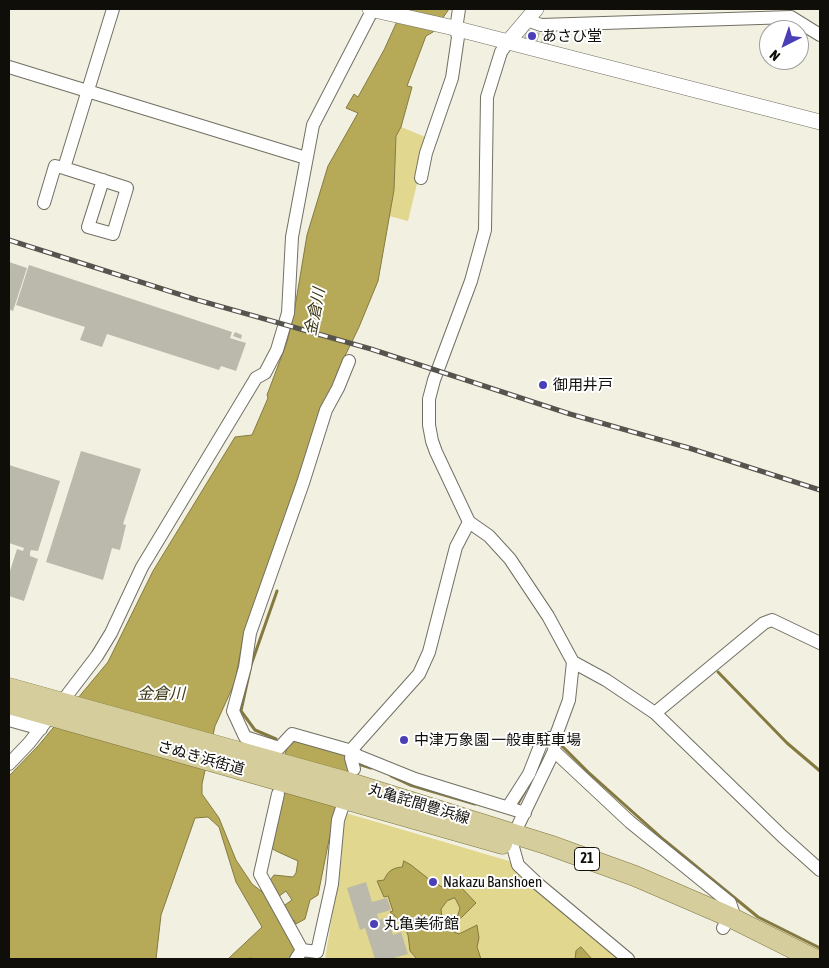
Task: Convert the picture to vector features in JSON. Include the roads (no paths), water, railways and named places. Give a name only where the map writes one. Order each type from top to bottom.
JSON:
[{"type":"main road","name":"21","points":[[9,688],[56,714]]},
{"type":"main road","name":"21","points":[[9,704],[56,714]]},
{"type":"main road","name":"さぬき浜街道","points":[[56,714],[351,771]]},
{"type":"main road","name":"丸亀詫間豊浜線","points":[[351,771],[486,810],[514,841]]},
{"type":"main road","name":"丸亀詫間豊浜線","points":[[351,771],[514,841],[635,876],[727,923],[787,959]]},
{"type":"main road","name":"丸亀詫間豊浜線","points":[[727,923],[814,959]]},
{"type":"street","points":[[64,168],[113,9]]},
{"type":"street","points":[[9,764],[56,714],[98,656],[142,567],[256,378],[265,373],[276,350],[288,313],[292,238],[312,124],[372,9],[820,122]]},
{"type":"street","points":[[421,178],[426,153],[452,78],[458,38],[453,28],[459,9]]},
{"type":"street","points":[[820,35],[793,13],[541,25],[531,14],[501,52],[487,97],[485,230],[471,281],[434,380],[429,399],[429,425],[432,441],[469,522],[489,536],[510,559],[548,616],[574,662],[606,680],[655,713],[782,836],[820,870]]},
{"type":"street","points":[[9,67],[306,158]]},
{"type":"street","points":[[44,203],[55,166],[103,180]]},
{"type":"street","points":[[349,361],[338,388],[326,410],[250,633],[245,667],[233,711],[245,737],[279,748],[292,734],[351,771]]},
{"type":"street","points":[[278,794],[260,874],[299,954],[317,952],[332,884],[338,820],[351,771],[353,748],[372,730],[419,674],[429,652],[456,547],[469,522]]},
{"type":"street","points":[[655,713],[764,623],[772,620],[820,643]]},
{"type":"street","points":[[516,810],[555,745],[569,700],[574,662]]},
{"type":"street","points":[[9,720],[56,714]]},
{"type":"street","points":[[628,959],[518,865],[514,841],[516,810],[542,741],[546,738],[630,822],[730,903],[733,912],[727,923]]},
{"type":"street","points":[[351,771],[358,756],[464,803]]},
{"type":"street","points":[[486,810],[516,810]]},
{"type":"water","name":"金倉川","points":[[403,9],[449,9],[433,32],[426,36],[407,86],[412,87],[401,127],[396,136],[394,190],[378,281],[343,360],[243,638],[235,682],[215,726],[202,784],[202,794],[219,818],[236,860],[252,884],[270,898],[297,952],[292,959],[228,959],[262,927],[236,882],[219,827],[208,817],[195,818],[161,915],[156,959],[9,959],[9,776],[38,746],[108,662],[153,571],[235,437],[252,435],[268,398],[267,395],[287,342],[294,313],[307,235],[328,166],[358,113],[346,108],[354,94],[358,97],[384,50]]},
{"type":"water","points":[[297,741],[348,754],[349,771],[335,810],[318,895],[310,900],[305,919],[296,924],[294,920],[291,922],[282,907],[292,900],[286,891],[278,897],[268,883],[274,875],[293,877],[296,873],[298,861],[268,846],[285,754],[288,746]]},
{"type":"water","points":[[404,861],[430,880],[446,888],[456,882],[476,903],[452,927],[454,932],[459,934],[477,925],[479,938],[477,947],[481,959],[417,959],[410,951],[408,935],[404,927],[390,912],[393,911],[388,896],[384,897],[377,881],[384,880],[391,870],[402,867]],"holes":[[[455,898],[460,908],[457,918],[452,922],[442,919],[441,909],[447,901]]]},
{"type":"water","points":[[581,947],[592,959],[575,959],[576,951]]},
{"type":"waterway","points":[[276,739],[255,730],[241,711],[251,665],[277,591]]},
{"type":"waterway","points":[[718,672],[787,743],[820,771]]},
{"type":"waterway","points":[[557,746],[561,745],[588,772],[664,840],[758,917],[820,948]]},
{"type":"waterway","points":[[355,763],[371,768]]},
{"type":"waterway","points":[[391,776],[410,785],[475,804]]},
{"type":"waterway","points":[[516,807],[525,791]]},
{"type":"railway","points":[[9,240],[194,299],[371,349],[570,414],[689,448],[820,490]]},
{"type":"place","name":"あさひ堂","points":[[532,36]]},
{"type":"place","name":"御用井戸","points":[[543,385]]},
{"type":"place","name":"中津万象園 一般車駐車場","points":[[404,740]]},
{"type":"place","name":"Nakazu Banshoen","points":[[433,882]]},
{"type":"place","name":"丸亀美術館","points":[[374,924]]}]
